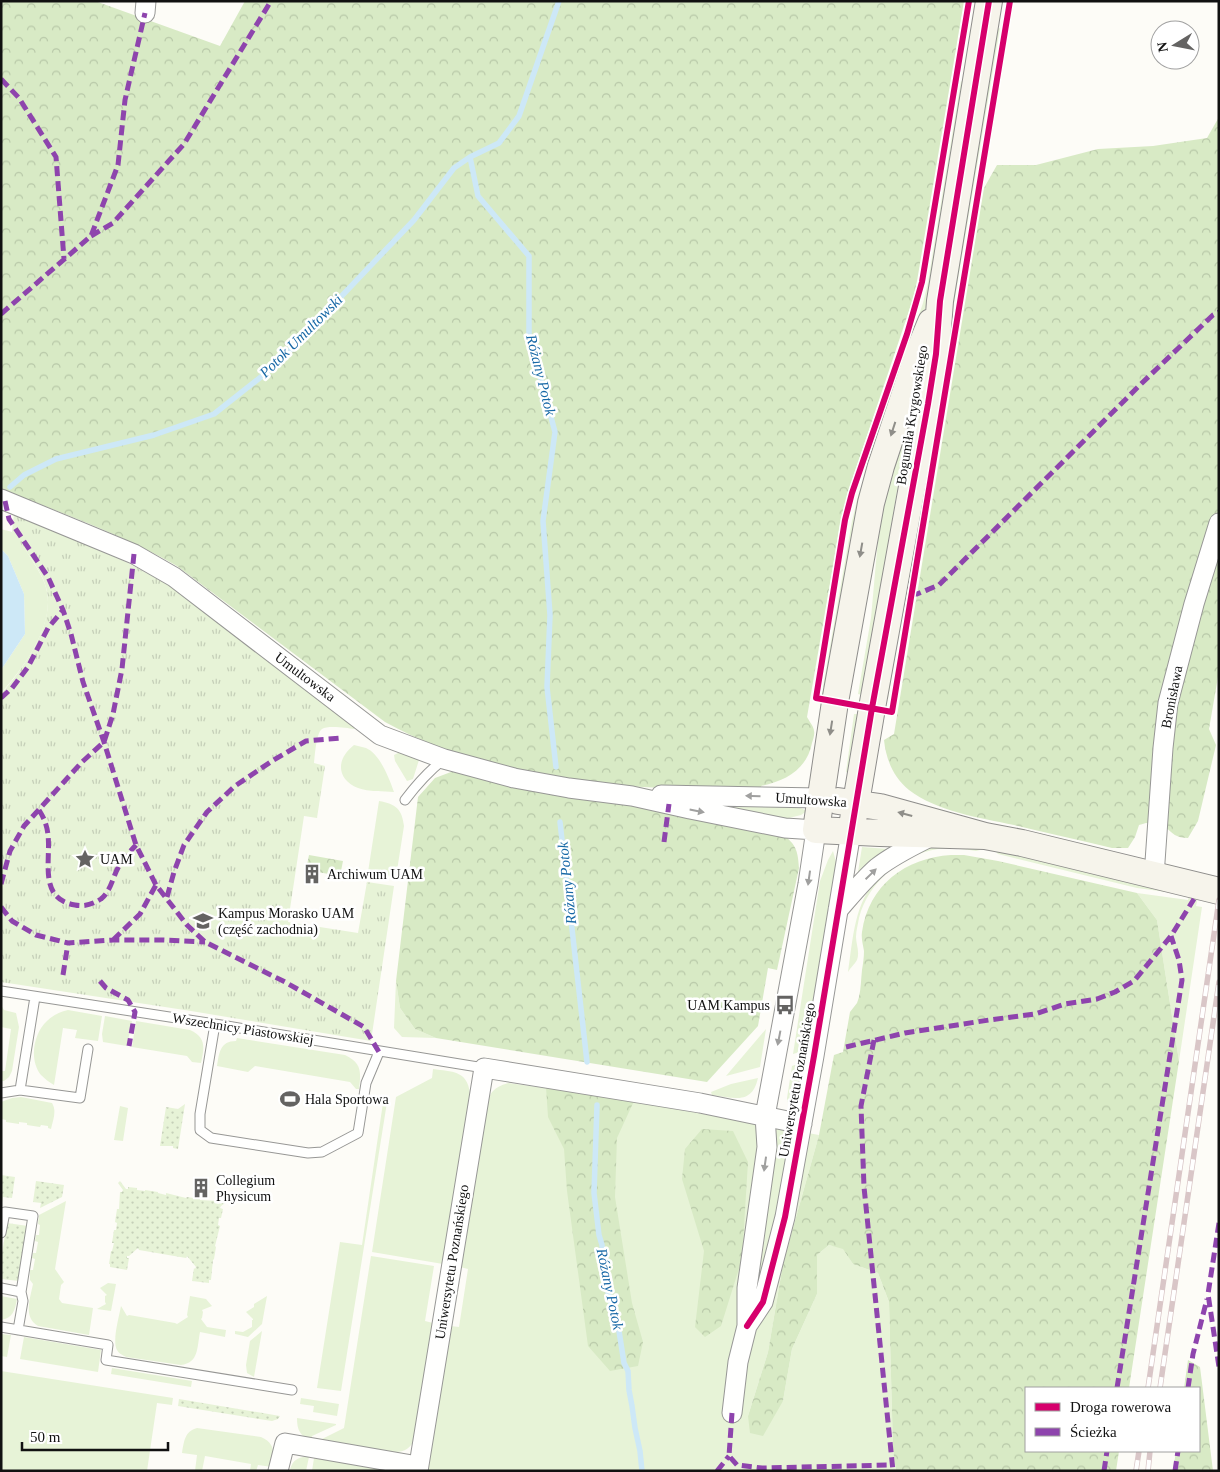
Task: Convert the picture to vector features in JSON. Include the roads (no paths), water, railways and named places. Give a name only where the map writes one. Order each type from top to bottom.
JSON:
[{"type":"street","name":"Bogumiła Krygowskiego","points":[[851,832],[934,364],[940,301],[989,1]]},
{"type":"street","name":"Bogumiła Krygowskiego","points":[[820,798],[858,568],[871,503],[918,351],[940,301]]},
{"type":"street","name":"Umultowska","points":[[1,499],[134,554],[174,577],[380,735],[444,758],[514,778],[568,788],[632,796],[785,828],[985,836]]},
{"type":"street","name":"Bronisława","points":[[1154,876],[1168,704],[1194,604],[1219,523]]},
{"type":"street","name":"Umultowska","points":[[632,796],[690,795],[820,798],[856,803],[880,807],[985,836],[1031,845],[1219,891]]},
{"type":"street","name":"Uniwersytetu Poznańskiego","points":[[732,1413],[738,1362],[747,1326],[747,1288],[768,1147],[764,1116],[808,884],[820,798]]},
{"type":"street","name":"Uniwersytetu Poznańskiego","points":[[747,1326],[763,1302],[785,1217],[851,832]]},
{"type":"street","points":[[838,910],[877,868],[901,852],[934,835]]},
{"type":"street","name":"Uniwersytetu Poznańskiego","points":[[418,1468],[484,1068],[700,1103],[802,1124]]},
{"type":"street","points":[[278,1471],[285,1443],[418,1468]]},
{"type":"lane","points":[[406,800],[416,785],[444,758]]},
{"type":"lane","name":"Wszechnicy Piastowskiej","points":[[1,991],[484,1068]]},
{"type":"lane","points":[[20,1090],[35,997]]},
{"type":"lane","points":[[215,1024],[200,1114],[200,1130],[211,1138],[308,1153],[322,1152],[358,1134],[366,1082],[379,1052]]},
{"type":"lane","points":[[1,1093],[20,1090],[80,1098],[88,1048]]},
{"type":"lane","points":[[1,1233],[5,1212],[33,1216],[18,1330]]},
{"type":"lane","points":[[1,1288],[22,1292]]},
{"type":"lane","points":[[1,1327],[108,1345],[106,1360],[292,1390]]},
{"type":"water","points":[[1,549],[8,556],[24,594],[25,634],[1,670]]},
{"type":"waterway","name":"Różany Potok","points":[[556,767],[547,687],[550,615],[543,521],[555,432],[529,335],[529,256],[478,196],[470,157],[499,143],[519,116],[559,1]]},
{"type":"waterway","name":"Potok Umultowski","points":[[10,487],[24,475],[56,459],[154,435],[214,414],[276,365],[414,220],[454,168],[470,157]]},
{"type":"waterway","name":"Różany Potok","points":[[560,822],[587,1062]]},
{"type":"waterway","name":"Różany Potok","points":[[597,1105],[594,1193],[599,1235],[602,1245],[604,1271],[608,1278],[607,1289],[619,1331],[624,1363],[628,1371],[629,1390],[642,1471]]},
{"type":"railway","points":[[1148,1387],[1219,900]]},
{"type":"railway","points":[[1160,1387],[1219,982]]},
{"type":"railway","points":[[1136,1471],[1139,1452]]},
{"type":"railway","points":[[1148,1471],[1150,1452]]},
{"type":"place","name":"UAM","points":[[85,859]]},
{"type":"place","name":"Archiwum UAM","points":[[312,874]]},
{"type":"place","name":"Kampus Morasko UAM (część zachodnia)","points":[[203,921]]},
{"type":"place","name":"UAM Kampus","points":[[785,1005]]},
{"type":"place","name":"Hala Sportowa","points":[[290,1099]]},
{"type":"place","name":"Collegium Physicum","points":[[201,1188]]}]
